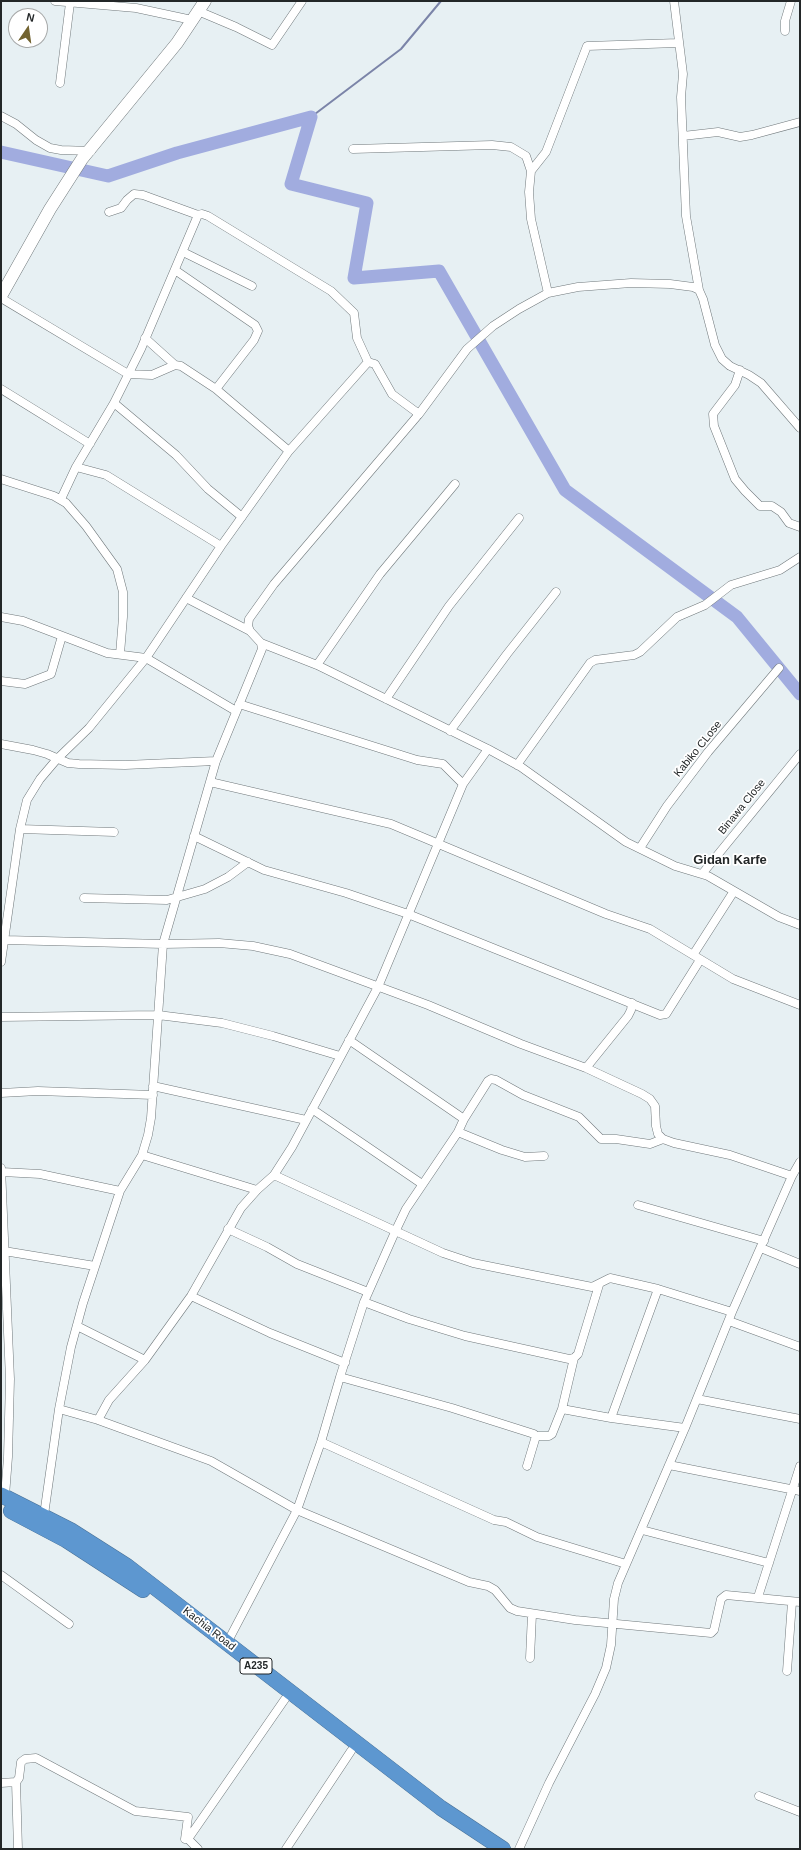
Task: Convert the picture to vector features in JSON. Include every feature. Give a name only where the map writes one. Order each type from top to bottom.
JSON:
[{"type":"highway","name":"Kachia Road","points":[[2,1499],[44,1515],[100,1548],[127,1566],[227,1643],[328,1727],[351,1751],[437,1816],[485,1849]]},
{"type":"highway","name":"Kachia Road","points":[[2,1499],[124,1577],[285,1699],[328,1727],[441,1808],[503,1849]]},
{"type":"street","points":[[55,1],[136,5],[195,16],[236,27],[272,45],[302,1]]},
{"type":"street","points":[[175,365],[152,375],[128,374],[1,297],[50,209],[82,159],[91,151],[141,85],[177,43],[205,1]]},
{"type":"street","points":[[674,1],[682,74],[686,216],[698,290],[703,299],[715,345],[722,359],[730,366],[740,370],[761,383],[800,428]]},
{"type":"street","points":[[786,32],[785,21],[791,1]]},
{"type":"street","points":[[60,83],[70,2]]},
{"type":"street","points":[[531,171],[546,152],[587,46],[678,43]]},
{"type":"street","points":[[1,116],[16,124],[50,148],[91,151]]},
{"type":"street","points":[[683,136],[718,132],[740,137],[800,122]]},
{"type":"street","points":[[353,149],[492,145],[511,146],[526,156],[531,171],[529,192],[531,219],[548,293]]},
{"type":"street","points":[[110,212],[121,208],[130,196],[134,194],[143,195],[198,215],[202,214],[208,216],[331,291],[354,313],[357,338],[368,362],[375,364],[392,394],[419,414]]},
{"type":"street","points":[[61,499],[76,467],[114,403],[128,374],[198,215]]},
{"type":"street","points":[[183,252],[252,286]]},
{"type":"street","points":[[175,270],[256,325],[258,331],[254,340],[216,389]]},
{"type":"street","points":[[250,631],[248,626],[249,619],[274,584],[419,414],[467,349],[493,326],[519,309],[548,293],[578,287],[630,284],[670,284],[693,287],[698,290]]},
{"type":"street","points":[[145,338],[175,365],[181,366],[216,389],[289,451]]},
{"type":"street","points":[[1,962],[20,829],[27,800],[40,779],[57,759],[89,728],[146,658],[221,546],[289,451],[368,362]]},
{"type":"street","points":[[740,370],[735,385],[713,414],[714,426],[735,479],[745,491],[760,506],[772,506],[781,512],[789,523],[800,527]]},
{"type":"street","points":[[1,389],[90,444]]},
{"type":"street","points":[[114,403],[176,455],[208,489],[242,516]]},
{"type":"street","points":[[76,467],[106,475],[221,546]]},
{"type":"street","points":[[1,479],[61,499],[86,526],[117,569],[123,592],[123,617],[120,654]]},
{"type":"street","points":[[317,665],[380,574],[455,484]]},
{"type":"street","points":[[386,699],[449,606],[519,518]]},
{"type":"street","points":[[517,765],[590,663],[595,660],[634,655],[640,652],[677,617],[705,605],[731,585],[780,570],[800,557]]},
{"type":"street","points":[[450,730],[556,592]]},
{"type":"street","points":[[186,598],[250,631],[261,643],[317,665],[488,749],[517,765],[626,842],[675,866],[708,876],[779,917],[800,925]]},
{"type":"street","points":[[1,617],[23,621],[107,653],[146,658],[238,708],[417,760],[443,764],[463,784]]},
{"type":"street","points":[[1,681],[25,684],[50,674],[62,636]]},
{"type":"street","points":[[44,1515],[59,1409],[77,1326],[120,1191],[142,1155],[148,1135],[153,1095],[163,944],[216,761],[262,649],[261,643]]},
{"type":"street","name":"Kabiko CLose","points":[[640,848],[667,806],[708,752],[779,668]]},
{"type":"street","points":[[1,744],[33,750],[68,763],[80,764],[125,765],[216,761]]},
{"type":"street","points":[[98,1420],[109,1400],[145,1360],[192,1296],[241,1208],[257,1190],[274,1175],[292,1147],[378,987],[463,784],[488,749]]},
{"type":"street","name":"Binawa Close","points":[[702,874],[800,754]]},
{"type":"street","points":[[210,782],[391,824],[599,911],[650,929],[733,979],[800,1005]]},
{"type":"street","points":[[20,829],[114,832]]},
{"type":"street","points":[[194,836],[264,870],[346,893],[408,914],[632,1003],[660,1016],[666,1014],[734,891]]},
{"type":"street","points":[[84,898],[157,900],[176,897],[205,889],[228,877],[248,862]]},
{"type":"street","points":[[4,940],[163,944],[198,943],[254,946],[290,954],[586,1068],[650,1099],[655,1106],[658,1134],[663,1139],[674,1143],[730,1155],[792,1176]]},
{"type":"street","points":[[586,1068],[628,1016],[632,1003]]},
{"type":"street","points":[[1,1017],[158,1015],[222,1023],[273,1036],[340,1056]]},
{"type":"street","points":[[349,1040],[464,1119]]},
{"type":"street","points":[[227,1643],[296,1510],[322,1442],[340,1377],[364,1302],[395,1232],[406,1209],[458,1132],[464,1119],[488,1081],[491,1079],[496,1080],[523,1096],[579,1117],[601,1139],[616,1139],[650,1144],[663,1139]]},
{"type":"street","points":[[153,1086],[306,1120]]},
{"type":"street","points":[[1,1093],[38,1091],[153,1095]]},
{"type":"street","points":[[312,1109],[422,1184]]},
{"type":"street","points":[[458,1132],[502,1150],[525,1157],[544,1156]]},
{"type":"street","points":[[142,1155],[257,1190]]},
{"type":"street","points":[[518,1849],[549,1783],[595,1694],[606,1668],[613,1623],[614,1599],[618,1583],[685,1428],[732,1312],[792,1176],[800,1162]]},
{"type":"street","points":[[2,1499],[8,1457],[10,1379],[3,1288],[4,1251],[1,1170],[40,1174],[120,1191]]},
{"type":"street","points":[[274,1175],[395,1232],[443,1253],[472,1263],[592,1287],[599,1285],[610,1278],[658,1289],[732,1312]]},
{"type":"street","points":[[638,1205],[762,1244],[800,1264]]},
{"type":"street","points":[[228,1229],[267,1247],[298,1264],[368,1292]]},
{"type":"street","points":[[4,1251],[95,1266]]},
{"type":"street","points":[[340,1377],[452,1408],[534,1434],[536,1436],[549,1436],[552,1434],[562,1409],[574,1358],[578,1354],[599,1285]]},
{"type":"street","points":[[611,1418],[658,1289]]},
{"type":"street","points":[[192,1296],[270,1333],[345,1363]]},
{"type":"street","points":[[364,1302],[409,1320],[465,1336],[569,1359],[574,1358]]},
{"type":"street","points":[[729,1320],[800,1347]]},
{"type":"street","points":[[77,1326],[145,1360]]},
{"type":"street","points":[[697,1399],[800,1419]]},
{"type":"street","points":[[59,1409],[98,1420],[211,1461],[296,1510],[470,1582],[488,1586],[495,1590],[510,1608],[517,1611],[671,1630],[711,1633],[714,1630],[720,1598],[726,1595],[796,1602],[787,1671]]},
{"type":"street","points":[[562,1409],[611,1418],[685,1428]]},
{"type":"street","points":[[527,1466],[536,1436]]},
{"type":"street","points":[[322,1442],[494,1520],[506,1522],[537,1537],[626,1564]]},
{"type":"street","points":[[669,1465],[796,1490]]},
{"type":"street","points":[[758,1597],[796,1490],[800,1466]]},
{"type":"street","points":[[642,1530],[769,1563]]},
{"type":"street","points":[[1,1575],[69,1624]]},
{"type":"street","points":[[530,1658],[532,1614]]},
{"type":"street","points":[[188,1839],[285,1699]]},
{"type":"street","points":[[286,1849],[351,1751]]},
{"type":"street","points":[[18,1849],[16,1782],[19,1778],[21,1762],[25,1759],[36,1758],[135,1811],[188,1817],[185,1840],[188,1839],[198,1849]]},
{"type":"street","points":[[1,1783],[16,1782]]},
{"type":"street","points":[[759,1796],[800,1812]]},
{"type":"waterway","points":[[311,117],[401,49],[441,1]]},
{"type":"waterway","points":[[1,152],[108,176],[177,153],[311,117],[291,184],[367,203],[354,278],[439,271],[565,490],[737,617],[800,694]]},
{"type":"district","name":"Gidan Karfe","points":[[730,860]]}]
